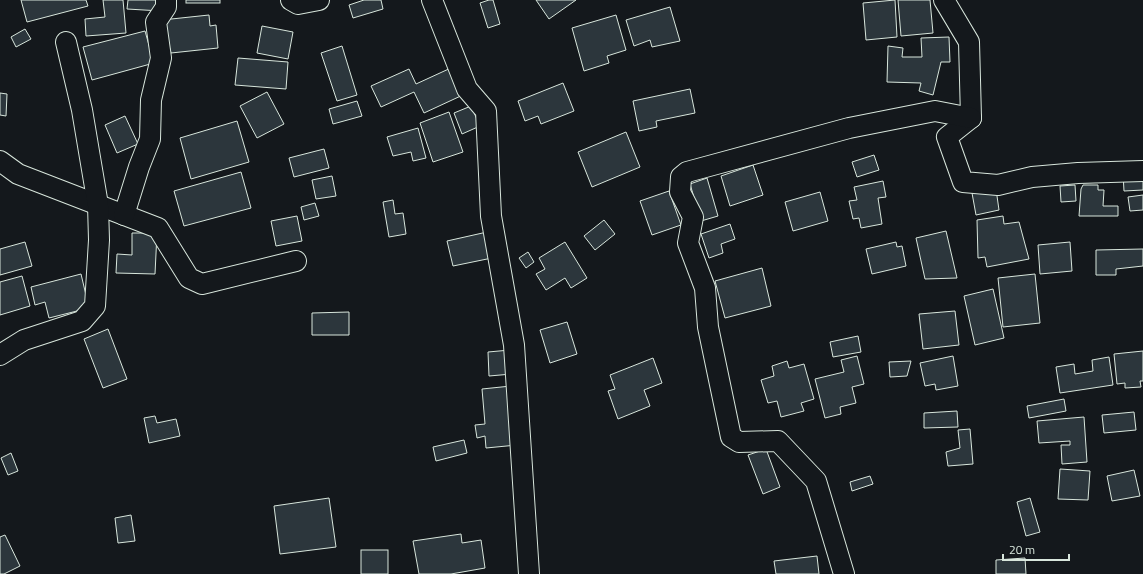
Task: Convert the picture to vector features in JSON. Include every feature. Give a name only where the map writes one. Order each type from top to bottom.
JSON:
[{"type":"street","points":[[124,215],[139,167],[150,139],[151,100],[161,58],[156,22],[166,7],[166,0]]},
{"type":"street","points":[[291,0],[298,4],[319,0]]},
{"type":"street","points":[[432,0],[467,88],[486,111],[491,216],[514,345],[529,574]]},
{"type":"street","points":[[944,0],[969,42],[971,118]]},
{"type":"street","points":[[0,355],[24,340],[82,321],[95,306],[99,240],[98,205],[82,110],[66,42]]},
{"type":"street","points":[[844,574],[816,481],[778,441],[739,442],[731,437],[708,327],[705,288],[688,243],[693,217],[680,192],[681,177],[686,172],[849,128],[935,111],[971,118]]},
{"type":"street","points":[[971,118],[947,137],[963,182],[998,185],[1032,177],[1078,173],[1143,171]]},
{"type":"street","points":[[0,161],[18,174],[158,228],[189,278],[202,284],[296,260]]},
{"type":"building","points":[[21,0],[86,0],[88,6],[27,22]]},
{"type":"building","points":[[103,0],[123,0],[126,33],[86,36],[85,19],[105,17]]},
{"type":"building","points":[[128,0],[162,0],[161,11],[127,9]]},
{"type":"building","points":[[186,0],[220,0],[220,3],[186,3]]},
{"type":"building","points":[[364,0],[381,0],[383,9],[353,18],[349,5]]},
{"type":"building","points":[[493,0],[500,24],[488,28],[480,3]]},
{"type":"building","points":[[536,0],[576,0],[549,19]]},
{"type":"building","points":[[895,0],[897,37],[866,40],[863,3]]},
{"type":"building","points":[[898,0],[930,0],[933,33],[901,36]]},
{"type":"building","points":[[670,7],[680,41],[652,47],[650,40],[634,46],[626,20]]},
{"type":"building","points":[[209,15],[210,26],[216,25],[218,48],[171,53],[162,20]]},
{"type":"building","points":[[616,15],[626,50],[607,56],[609,63],[584,71],[572,28]]},
{"type":"building","points":[[262,26],[293,32],[288,59],[257,53]]},
{"type":"building","points":[[25,29],[31,39],[16,47],[11,37]]},
{"type":"building","points":[[145,31],[154,63],[92,80],[83,47]]},
{"type":"building","points":[[949,37],[950,62],[941,62],[933,95],[919,91],[921,83],[887,82],[888,46],[903,48],[902,57],[922,57],[921,38]]},
{"type":"building","points":[[342,46],[357,95],[337,101],[321,53]]},
{"type":"building","points":[[238,58],[288,62],[286,89],[235,85]]},
{"type":"building","points":[[453,67],[465,94],[424,113],[414,92],[381,107],[371,86],[409,69],[416,84]]},
{"type":"building","points":[[563,83],[574,111],[541,124],[538,116],[525,121],[518,101]]},
{"type":"building","points":[[690,89],[695,113],[656,121],[657,127],[639,131],[633,101]]},
{"type":"building","points":[[267,92],[284,124],[257,138],[240,106]]},
{"type":"building","points":[[0,93],[7,94],[6,116],[0,115]]},
{"type":"building","points":[[357,101],[362,116],[333,124],[329,109]]},
{"type":"building","points":[[471,106],[480,126],[462,134],[454,113]]},
{"type":"building","points":[[449,112],[463,152],[433,162],[420,123]]},
{"type":"building","points":[[125,116],[138,144],[117,153],[105,125]]},
{"type":"building","points":[[237,121],[249,162],[191,179],[180,138]]},
{"type":"building","points":[[418,128],[426,158],[413,161],[411,152],[393,156],[387,137]]},
{"type":"building","points":[[626,132],[640,167],[592,187],[578,152]]},
{"type":"building","points":[[324,149],[329,168],[294,177],[289,158]]},
{"type":"building","points":[[874,155],[879,170],[857,177],[852,162]]},
{"type":"building","points":[[753,165],[763,195],[730,206],[721,176]]},
{"type":"building","points":[[241,172],[251,208],[184,226],[174,191]]},
{"type":"building","points":[[1123,174],[1143,174],[1143,190],[1124,191]]},
{"type":"building","points":[[332,176],[336,196],[316,199],[312,180]]},
{"type":"building","points":[[707,178],[718,216],[701,221],[690,184]]},
{"type":"building","points":[[883,181],[886,197],[878,198],[882,224],[861,228],[859,218],[853,219],[849,201],[857,200],[854,187]]},
{"type":"building","points":[[1075,185],[1076,201],[1061,202],[1060,186]]},
{"type":"building","points":[[1083,185],[1098,185],[1098,190],[1104,190],[1103,206],[1118,206],[1118,216],[1079,216],[1081,189]]},
{"type":"building","points":[[996,189],[999,210],[976,215],[972,193]]},
{"type":"building","points":[[669,191],[681,225],[652,235],[640,201]]},
{"type":"building","points":[[820,192],[828,221],[793,231],[785,202]]},
{"type":"building","points":[[1143,195],[1143,210],[1130,211],[1128,197]]},
{"type":"building","points":[[393,200],[395,214],[403,213],[406,234],[389,237],[383,202]]},
{"type":"building","points":[[315,203],[319,216],[304,220],[301,207]]},
{"type":"building","points":[[297,216],[302,241],[276,246],[271,221]]},
{"type":"building","points":[[1003,216],[1004,224],[1019,222],[1029,259],[987,267],[985,257],[978,258],[977,220]]},
{"type":"building","points":[[604,220],[615,234],[595,250],[584,236]]},
{"type":"building","points":[[730,224],[735,239],[721,244],[723,253],[709,258],[701,234]]},
{"type":"building","points":[[946,231],[957,278],[925,279],[916,238]]},
{"type":"building","points":[[487,232],[492,258],[453,266],[447,241]]},
{"type":"building","points":[[132,233],[157,233],[155,274],[116,273],[117,254],[132,255]]},
{"type":"building","points":[[25,242],[32,266],[0,275],[0,249]]},
{"type":"building","points":[[565,242],[587,278],[571,288],[565,278],[546,290],[536,274],[545,269],[539,258]]},
{"type":"building","points":[[896,242],[897,247],[902,246],[906,266],[872,274],[866,249]]},
{"type":"building","points":[[1070,242],[1072,271],[1040,274],[1038,245]]},
{"type":"building","points":[[1143,249],[1143,266],[1116,269],[1116,275],[1096,275],[1096,250]]},
{"type":"building","points":[[528,252],[534,262],[526,268],[519,258]]},
{"type":"building","points":[[762,268],[771,306],[725,318],[715,281]]},
{"type":"building","points":[[81,274],[89,308],[49,318],[45,302],[35,305],[31,287]]},
{"type":"building","points":[[1035,274],[1040,323],[1003,327],[998,278]]},
{"type":"building","points":[[22,276],[30,306],[0,315],[0,282]]},
{"type":"building","points":[[993,289],[1004,338],[975,345],[964,296]]},
{"type":"building","points":[[955,311],[959,345],[923,349],[919,314]]},
{"type":"building","points":[[349,312],[349,335],[312,335],[312,313]]},
{"type":"building","points":[[567,322],[577,354],[550,363],[540,330]]},
{"type":"building","points":[[108,329],[127,379],[103,388],[84,339]]},
{"type":"building","points":[[858,336],[861,352],[833,357],[830,342]]},
{"type":"building","points":[[510,350],[512,374],[489,376],[488,352]]},
{"type":"building","points":[[1143,351],[1143,381],[1140,381],[1141,387],[1125,388],[1125,383],[1117,384],[1114,354]]},
{"type":"building","points":[[857,356],[864,384],[852,387],[856,403],[840,407],[841,414],[825,418],[815,379],[844,372],[841,360]]},
{"type":"building","points":[[953,356],[958,386],[936,390],[935,384],[925,386],[920,363]]},
{"type":"building","points":[[1109,357],[1113,385],[1060,393],[1056,367],[1074,364],[1075,374],[1093,371],[1092,360]]},
{"type":"building","points":[[653,358],[662,383],[644,390],[650,406],[618,419],[608,391],[615,389],[610,375]]},
{"type":"building","points":[[787,361],[789,368],[804,364],[814,399],[801,403],[804,411],[781,417],[777,401],[768,403],[761,380],[774,376],[772,366]]},
{"type":"building","points":[[911,361],[907,376],[890,377],[889,362]]},
{"type":"building","points":[[511,386],[517,445],[486,448],[485,436],[477,438],[475,425],[485,424],[482,389]]},
{"type":"building","points":[[1064,399],[1066,411],[1029,418],[1027,406]]},
{"type":"building","points":[[957,411],[958,427],[924,428],[924,413]]},
{"type":"building","points":[[1134,412],[1136,430],[1104,433],[1102,415]]},
{"type":"building","points":[[155,416],[157,423],[176,419],[180,436],[149,443],[144,418]]},
{"type":"building","points":[[1084,417],[1087,462],[1062,464],[1061,445],[1070,445],[1070,441],[1039,443],[1037,421]]},
{"type":"building","points":[[970,429],[973,464],[948,466],[946,452],[960,448],[958,430]]},
{"type":"building","points":[[464,440],[467,453],[436,461],[433,447]]},
{"type":"building","points":[[766,449],[780,487],[763,494],[748,455]]},
{"type":"building","points":[[11,453],[18,471],[8,475],[1,458]]},
{"type":"building","points":[[1060,469],[1090,471],[1088,500],[1058,499]]},
{"type":"building","points":[[1134,470],[1140,496],[1112,501],[1107,476]]},
{"type":"building","points":[[870,476],[873,484],[852,491],[850,482]]},
{"type":"building","points":[[329,498],[336,547],[280,554],[274,506]]},
{"type":"building","points":[[1030,498],[1040,532],[1026,536],[1017,502]]},
{"type":"building","points":[[131,515],[135,541],[118,543],[115,518]]},
{"type":"building","points":[[461,534],[462,543],[481,540],[485,568],[451,574],[419,574],[413,541]]},
{"type":"building","points":[[5,535],[20,566],[4,574],[0,574],[0,537]]},
{"type":"building","points":[[361,550],[388,550],[388,574],[361,574]]},
{"type":"building","points":[[817,556],[819,574],[776,574],[774,561]]},
{"type":"building","points":[[1025,558],[1026,574],[996,574],[996,560]]}]
